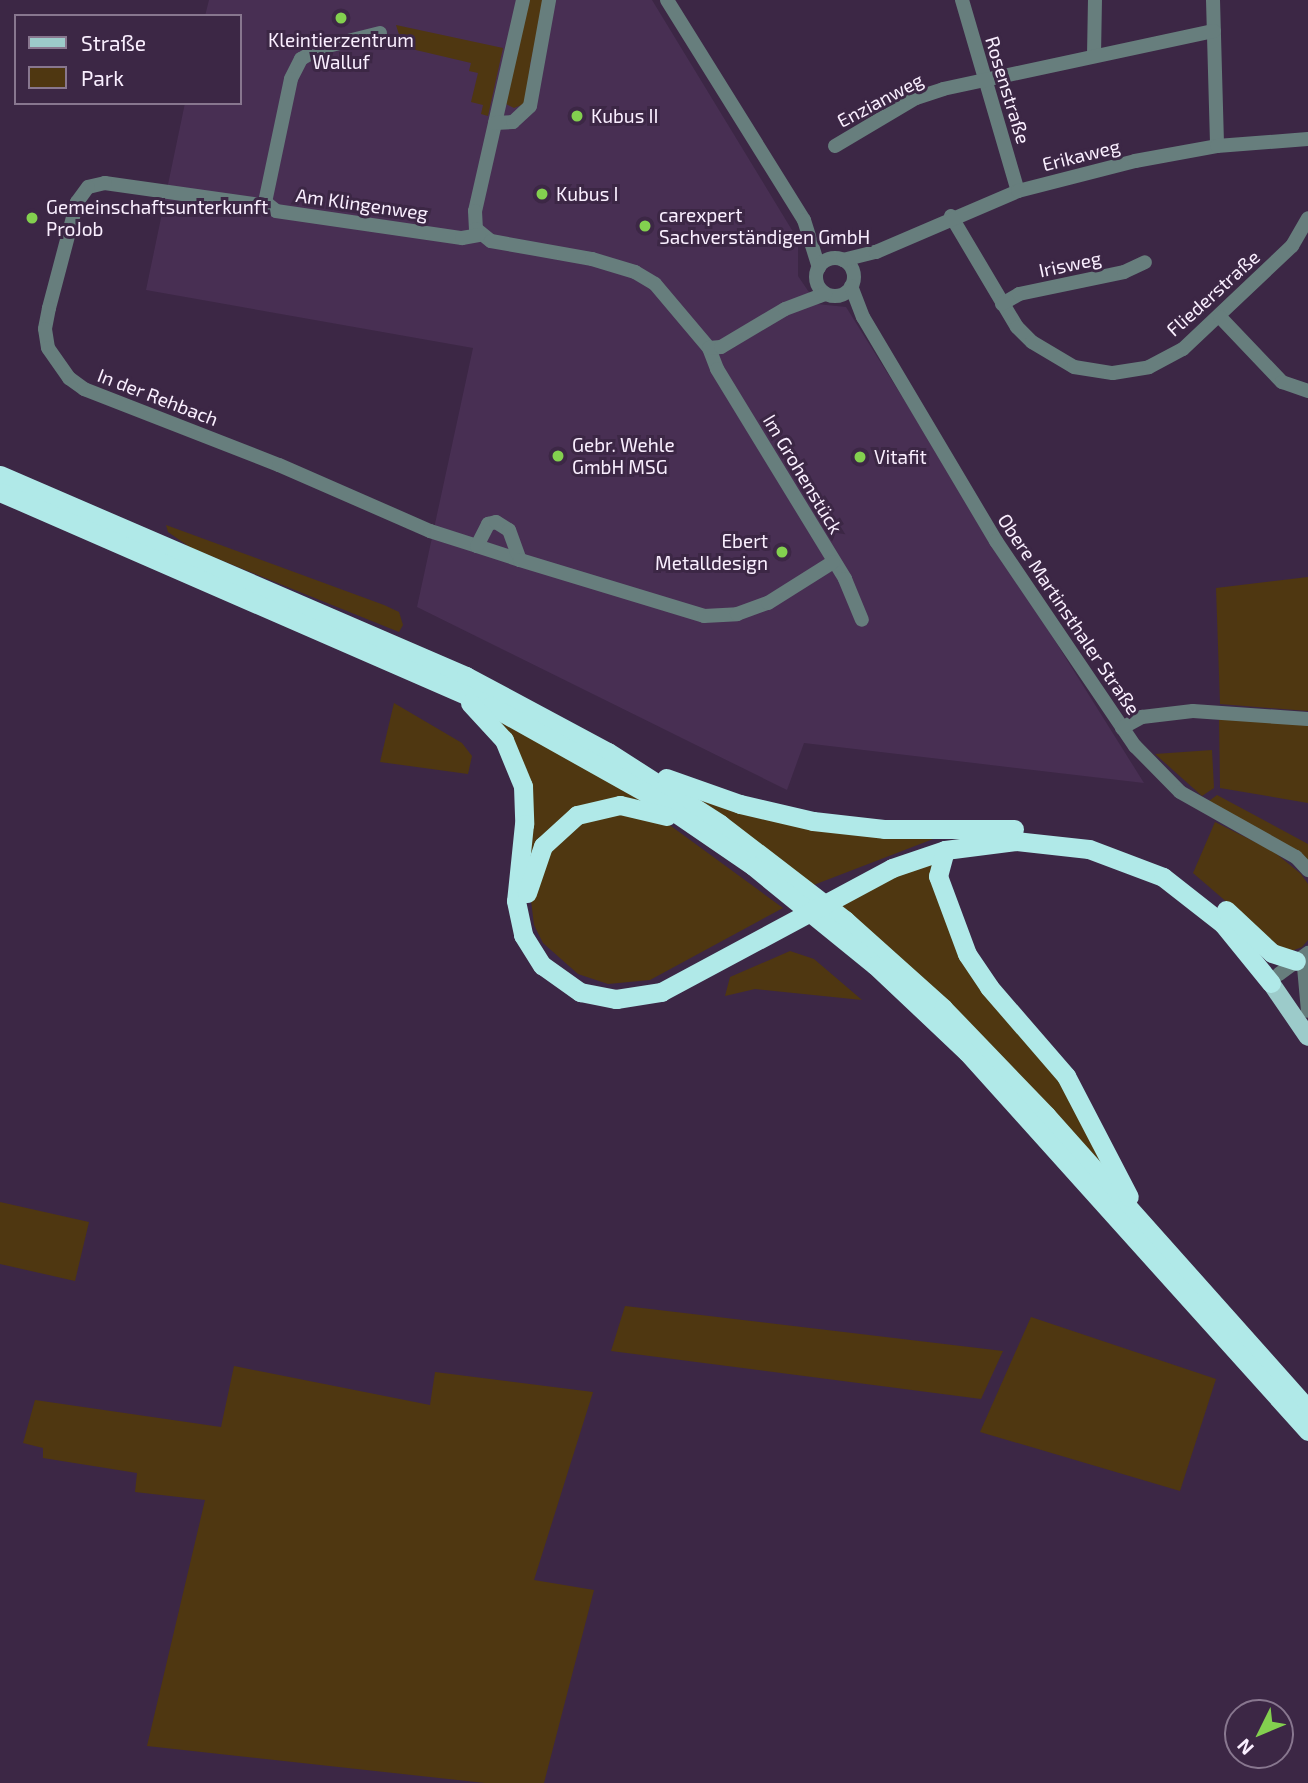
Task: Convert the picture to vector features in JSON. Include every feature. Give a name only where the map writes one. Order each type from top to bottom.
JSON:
[{"type":"highway","points":[[0,475],[692,788],[788,817],[884,829],[1064,832],[1129,847],[1191,881],[1275,954],[1304,961]]},
{"type":"highway","points":[[0,492],[382,646]]},
{"type":"highway","points":[[415,661],[569,747],[785,881]]},
{"type":"highway","points":[[415,661],[481,711],[511,751],[523,786],[525,811],[516,889],[520,924],[542,965],[569,987],[592,996],[628,999],[672,988],[868,879],[945,850],[1040,842],[1089,849],[1140,865],[1205,907],[1277,978]]},
{"type":"highway","points":[[608,752],[785,881],[985,1050],[1308,1409]]},
{"type":"highway","points":[[718,841],[640,806],[610,805],[577,815],[548,838],[530,872],[527,900],[538,940],[558,964],[585,981],[616,988],[648,984],[677,974],[887,859],[944,839],[992,829]]},
{"type":"highway","points":[[945,850],[938,876],[967,954],[989,986],[1066,1076],[1117,1176],[1160,1236],[1166,1253]]},
{"type":"highway","points":[[1231,914],[1277,978]]},
{"type":"highway","points":[[839,924],[984,1070],[1308,1431]]},
{"type":"main road","points":[[1277,978],[1308,1020]]},
{"type":"main road","points":[[1277,978],[1308,1037]]},
{"type":"street","points":[[485,238],[474,211],[523,0]]},
{"type":"street","points":[[495,123],[513,122],[530,106],[549,0]]},
{"type":"street","points":[[667,0],[804,220],[817,273],[785,309],[721,347],[709,348]]},
{"type":"street","name":"Rosenstraße","points":[[961,0],[1018,191]]},
{"type":"street","points":[[1085,0],[1095,19]]},
{"type":"street","points":[[1094,56],[1095,0]]},
{"type":"street","points":[[1213,0],[1217,146]]},
{"type":"street","name":"Enzianweg","points":[[835,146],[916,97],[1214,31]]},
{"type":"street","name":"Am Klingenweg","points":[[380,33],[320,48],[295,69],[265,195],[268,206],[276,211],[455,237],[485,238],[592,259],[635,272],[655,284],[709,348]]},
{"type":"street","name":"Erikaweg","points":[[817,273],[832,259],[843,260],[876,252],[951,216],[1018,191],[1217,146],[1308,139]]},
{"type":"street","name":"In der Rehbach","points":[[268,206],[106,183],[88,187],[77,202],[45,329],[48,348],[69,378],[84,389],[279,465],[430,531],[691,614],[737,614],[768,603],[833,562]]},
{"type":"street","name":"Fliederstraße","points":[[951,216],[1017,327],[1042,350],[1074,367],[1100,373],[1158,364],[1220,317],[1292,246],[1308,218]]},
{"type":"street","name":"Erikaweg","points":[[785,309],[832,294],[852,282],[876,252]]},
{"type":"street","name":"Obere Martinsthaler Straße","points":[[843,260],[863,317],[996,541],[1122,728],[1150,765],[1180,792],[1296,857],[1308,870]]},
{"type":"street","name":"Irisweg","points":[[1002,304],[1019,294],[1124,272],[1145,262]]},
{"type":"street","name":"Obere Martinsthaler Straße","points":[[817,273],[832,294],[863,317]]},
{"type":"street","points":[[1220,317],[1282,382],[1308,391]]},
{"type":"street","name":"Im Grohenstück","points":[[709,348],[855,597],[862,620]]},
{"type":"street","points":[[477,546],[483,529],[496,522],[509,530],[520,560]]},
{"type":"street","points":[[1122,728],[1142,718],[1193,711],[1308,719]]},
{"type":"street","points":[[1277,978],[1304,961],[1308,1011]]},
{"type":"shaded area","points":[[209,0],[652,0],[798,240],[798,276],[817,304],[846,307],[1144,783],[804,743],[787,790],[417,607],[473,348],[146,290],[185,105],[242,105],[242,14],[206,14]]},
{"type":"green space","points":[[529,0],[544,0],[530,65],[529,102],[514,108],[506,104]]},
{"type":"green space","points":[[396,25],[503,48],[488,116],[481,114],[483,105],[471,102],[478,73],[469,71],[471,63],[403,47]]},
{"type":"green space","points":[[166,525],[384,605],[399,612],[403,625],[399,632],[191,548],[168,532]]},
{"type":"green space","points":[[1308,577],[1308,711],[1220,704],[1216,588]]},
{"type":"green space","points":[[394,703],[462,743],[472,756],[468,774],[380,762]]},
{"type":"green space","points":[[483,711],[648,804],[612,801],[530,858],[528,813]]},
{"type":"green space","points":[[1219,717],[1308,724],[1308,803],[1220,788]]},
{"type":"green space","points":[[1212,750],[1214,788],[1202,796],[1155,754]]},
{"type":"green space","points":[[669,782],[693,792],[941,836],[811,886]]},
{"type":"green space","points":[[1217,795],[1308,844],[1308,862],[1205,804]]},
{"type":"green space","points":[[600,810],[660,818],[783,908],[650,980],[608,984],[578,974],[543,943],[534,925],[530,892],[546,845]]},
{"type":"green space","points":[[1215,822],[1273,851],[1301,874],[1308,884],[1308,940],[1302,947],[1286,953],[1193,873]]},
{"type":"green space","points":[[935,857],[947,918],[1043,1052],[1117,1185],[833,900]]},
{"type":"green space","points":[[790,951],[814,959],[862,1000],[755,989],[725,996],[730,977]]},
{"type":"green space","points":[[0,1202],[89,1222],[75,1281],[0,1264]]},
{"type":"green space","points":[[625,1306],[1003,1351],[981,1399],[611,1351]]},
{"type":"green space","points":[[1031,1317],[1216,1379],[1180,1491],[980,1432]]},
{"type":"green space","points":[[234,1366],[430,1405],[435,1372],[593,1392],[534,1580],[594,1590],[544,1783],[485,1783],[147,1746],[205,1500],[135,1492],[137,1473],[43,1458],[43,1448],[23,1443],[35,1400],[221,1427]]},
{"type":"place","name":"Kleintierzentrum Walluf","points":[[341,18]]},
{"type":"place","name":"Kubus II","points":[[577,116]]},
{"type":"place","name":"Kubus I","points":[[542,194]]},
{"type":"place","name":"Gemeinschaftsunterkunft ProJob","points":[[32,218]]},
{"type":"place","name":"carexpert Sachverständigen GmbH","points":[[645,226]]},
{"type":"place","name":"Gebr. Wehle GmbH MSG","points":[[558,456]]},
{"type":"place","name":"Vitafit","points":[[860,457]]},
{"type":"place","name":"Ebert Metalldesign","points":[[782,552]]}]
